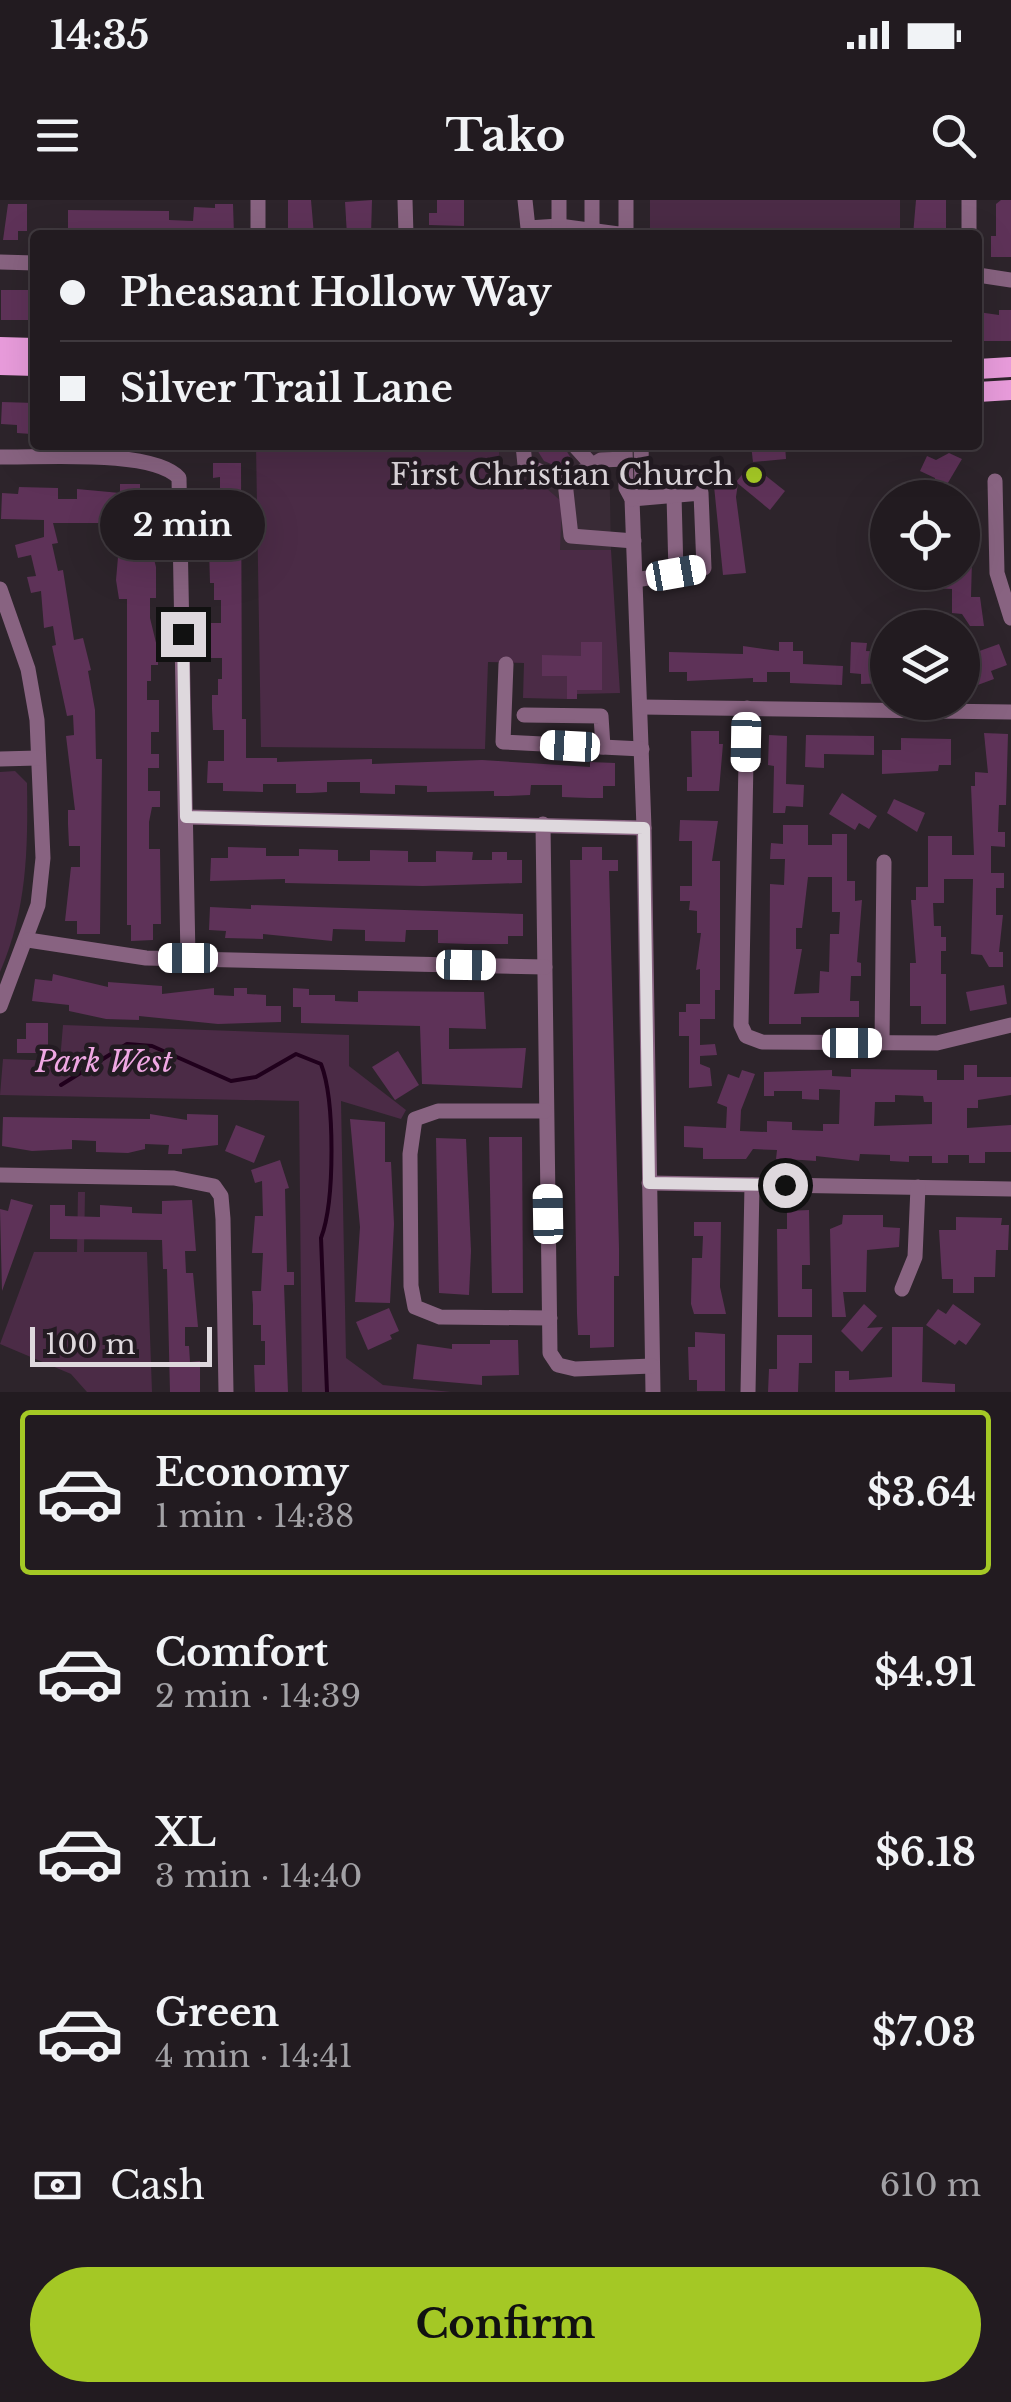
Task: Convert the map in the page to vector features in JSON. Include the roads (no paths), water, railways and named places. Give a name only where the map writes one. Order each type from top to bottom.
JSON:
[{"type":"main road","points":[[0,347],[30,348]]},
{"type":"main road","points":[[0,365],[30,366]]},
{"type":"main road","points":[[982,369],[1011,367]]},
{"type":"main road","points":[[982,392],[1011,390]]},
{"type":"street","points":[[258,200],[258,230]]},
{"type":"street","points":[[405,200],[406,230]]},
{"type":"street","points":[[525,200],[526,227],[592,230],[592,200]]},
{"type":"street","points":[[559,200],[559,226]]},
{"type":"street","points":[[626,200],[626,230]]},
{"type":"street","points":[[968,200],[969,230]]},
{"type":"street","points":[[0,262],[30,263]]},
{"type":"street","points":[[982,276],[1011,280]]},
{"type":"street","points":[[524,450],[525,465],[565,482]]},
{"type":"street","points":[[578,450],[592,465]]},
{"type":"street","points":[[632,499],[642,486],[641,450]]},
{"type":"street","points":[[565,482],[592,465],[625,452],[626,488],[632,499],[641,706],[653,1392]]},
{"type":"street","points":[[0,457],[145,461],[170,468],[181,486],[188,958]]},
{"type":"street","points":[[996,481],[998,573],[1011,618]]},
{"type":"street","points":[[565,482],[571,536],[634,541]]},
{"type":"street","points":[[632,499],[701,493],[704,568],[636,580]]},
{"type":"street","points":[[674,495],[676,573]]},
{"type":"street","points":[[0,588],[8,627],[28,669],[38,758],[42,870],[28,940],[0,1006]]},
{"type":"street","points":[[506,664],[503,742],[642,748]]},
{"type":"street","points":[[641,706],[1011,712]]},
{"type":"street","points":[[747,708],[741,1024],[750,1040],[937,1043],[1011,1025]]},
{"type":"street","points":[[524,715],[601,716],[603,747]]},
{"type":"street","points":[[0,759],[38,758]]},
{"type":"street","points":[[186,817],[644,828]]},
{"type":"street","points":[[542,824],[553,1360],[575,1368],[652,1366]]},
{"type":"street","points":[[882,1043],[884,862]]},
{"type":"street","points":[[28,940],[104,955],[545,967]]},
{"type":"street","points":[[546,1111],[438,1111],[415,1119],[410,1154],[411,1286],[415,1307],[440,1318],[550,1318]]},
{"type":"street","points":[[0,1176],[174,1178],[214,1186],[221,1196],[224,1219],[226,1392]]},
{"type":"street","points":[[649,1183],[1011,1189]]},
{"type":"street","points":[[748,1392],[752,1185]]},
{"type":"street","points":[[902,1289],[915,1257],[918,1187]]},
{"type":"waterway","points":[[61,1085],[127,1044],[152,1046],[231,1081],[256,1077],[296,1054],[321,1064],[329,1101],[332,1151],[329,1200],[321,1238],[327,1392]]},
{"type":"place","name":"First Christian Church","points":[[754,475]]},
{"type":"park label","name":"Park West","points":[[104,1062]]}]
